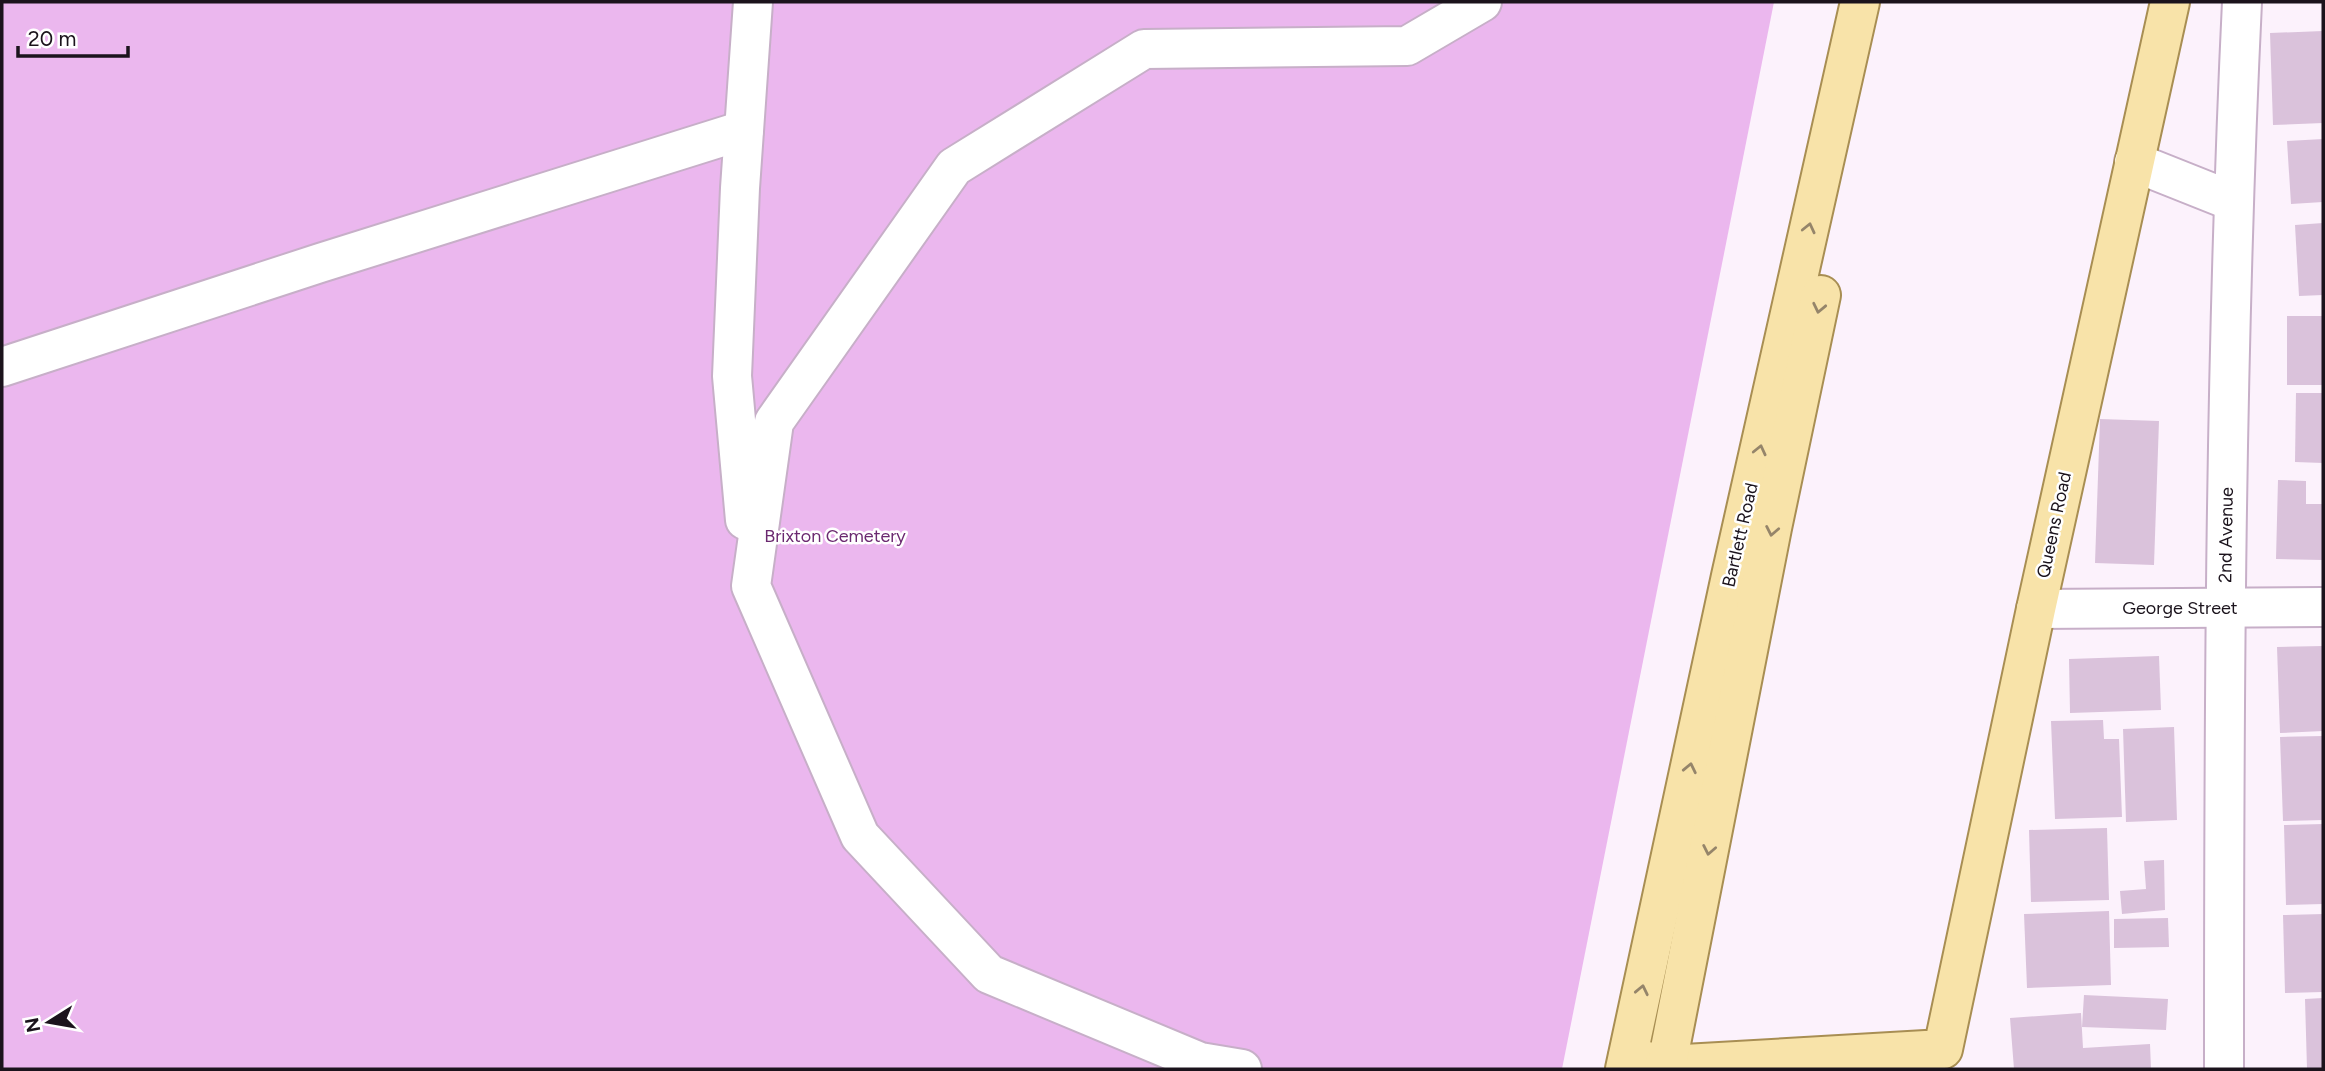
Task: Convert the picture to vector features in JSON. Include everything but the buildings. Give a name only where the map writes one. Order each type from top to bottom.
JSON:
[{"type":"main road","name":"Bartlett Road","points":[[1626,1063],[1731,576],[1860,2]]},
{"type":"main road","name":"Bartlett Road","points":[[1667,1067],[1772,528],[1883,2]]},
{"type":"main road","name":"Queens Road","points":[[1626,1063],[1667,1067],[1941,1059],[2036,609],[2170,2]]},
{"type":"street","points":[[753,2],[732,376],[751,586],[860,836],[989,974],[1200,1062],[1242,1069]]},
{"type":"street","points":[[751,586],[774,422],[954,167],[1144,49],[1407,46],[1482,2]]},
{"type":"street","name":"2nd Avenue","points":[[2224,1069],[2224,608],[2232,201],[2242,2]]},
{"type":"street","points":[[2,367],[320,263],[744,130]]},
{"type":"street","points":[[2134,162],[2232,201]]},
{"type":"street","name":"George Street","points":[[2036,609],[2323,607]]},
{"type":"green space","name":"Brixton Cemetery","points":[[2,2],[1774,2],[1562,1069],[2,1069]]}]
